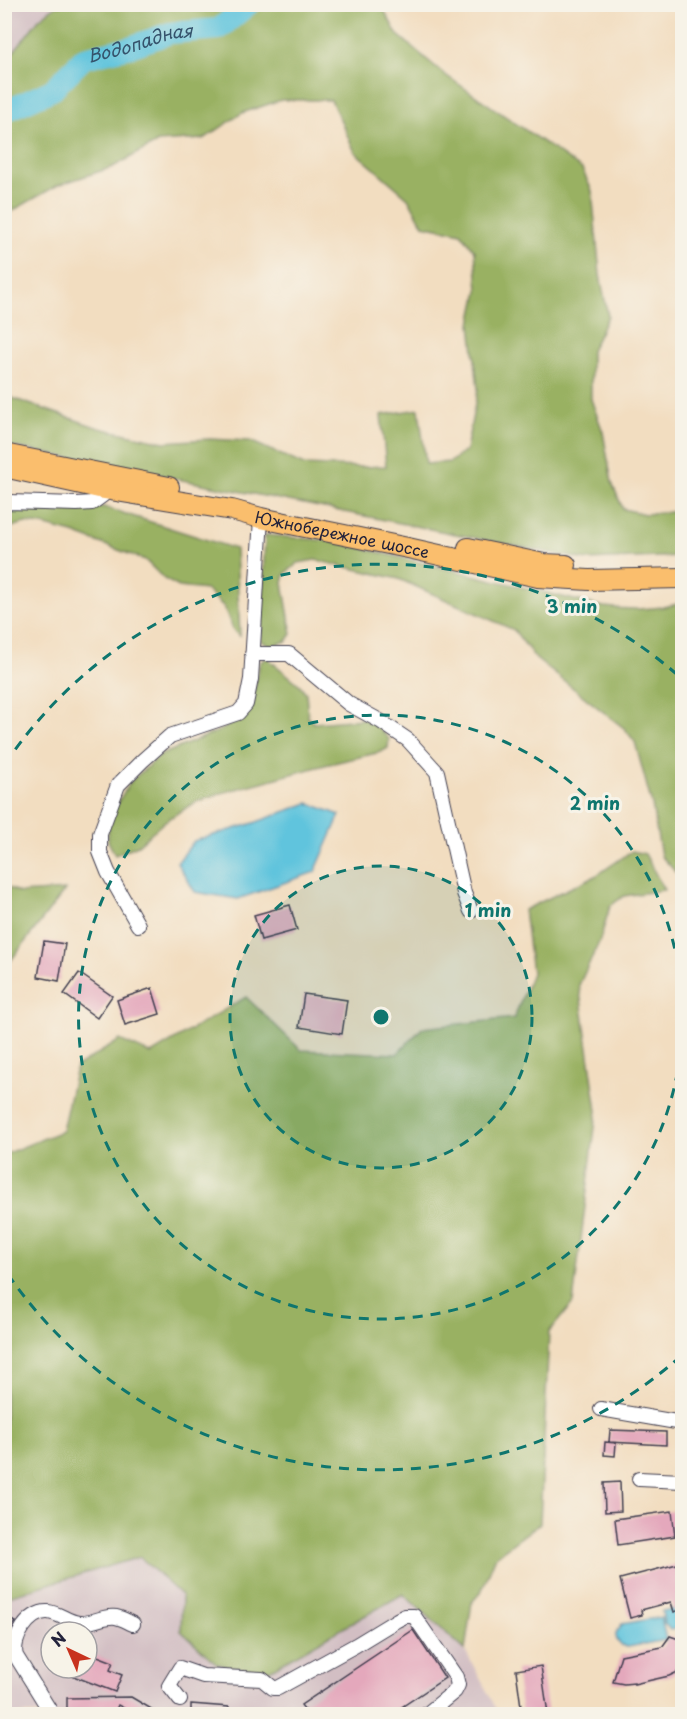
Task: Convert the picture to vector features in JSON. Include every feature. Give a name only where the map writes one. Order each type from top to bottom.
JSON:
[{"type":"highway","name":"Южнобережное шоссе","points":[[4,454],[108,482],[261,518],[544,564],[594,567],[682,565]]},
{"type":"highway","name":"Южнобережное шоссе","points":[[4,467],[108,482],[410,542],[538,577],[589,580],[682,578]]},
{"type":"street","points":[[6,503],[77,504],[92,502],[103,495],[108,482]]},
{"type":"street","points":[[138,925],[99,852],[100,834],[118,785],[170,736],[238,713],[246,704],[250,679],[261,518]]},
{"type":"street","points":[[252,654],[289,654],[349,704],[408,740],[428,760],[437,772],[464,893],[471,911]]},
{"type":"street","points":[[601,1409],[682,1423]]},
{"type":"street","points":[[639,1479],[682,1481]]},
{"type":"street","points":[[52,1714],[14,1651],[15,1641],[26,1623],[35,1616],[49,1612],[79,1623],[116,1617],[134,1624]]},
{"type":"street","points":[[180,1700],[169,1686],[180,1668],[203,1676],[262,1679],[273,1688],[278,1688],[397,1620],[411,1615],[414,1616],[456,1677],[458,1685],[455,1691],[427,1714]]},
{"type":"shaded area","points":[[5,5],[80,5],[5,69]]},
{"type":"shaded area","points":[[140,1557],[182,1596],[181,1631],[217,1664],[266,1672],[403,1594],[465,1650],[499,1714],[5,1714],[5,1597]]},
{"type":"green space","points":[[57,5],[383,5],[397,34],[444,74],[582,169],[592,191],[600,275],[608,316],[591,351],[591,399],[603,432],[612,483],[623,509],[645,514],[682,511],[682,556],[587,560],[5,445],[4,393],[12,398],[99,428],[164,442],[209,439],[250,441],[304,465],[386,466],[381,415],[419,409],[426,464],[450,462],[466,450],[478,389],[471,324],[478,291],[475,251],[461,233],[423,225],[408,198],[355,152],[331,100],[281,100],[242,113],[204,139],[158,142],[113,167],[58,185],[5,215],[5,63],[39,19]]},
{"type":"green space","points":[[104,507],[236,549],[240,636],[233,630],[224,607],[206,590],[179,587],[164,579],[145,560],[73,533],[42,525],[25,523],[5,529],[4,516],[12,511]]},
{"type":"green space","points":[[265,535],[332,541],[604,607],[643,609],[682,603],[682,879],[661,856],[652,805],[635,742],[625,729],[536,659],[514,630],[399,579],[315,560],[298,563],[285,574],[283,583],[292,634],[287,641],[270,646],[261,641]]},
{"type":"green space","points":[[267,658],[300,685],[306,693],[308,717],[314,723],[363,719],[378,727],[389,739],[388,748],[381,752],[225,792],[196,802],[165,821],[138,845],[115,855],[108,841],[109,816],[131,781],[161,755],[223,729],[242,717],[251,704],[260,662]]},
{"type":"green space","points":[[632,851],[645,854],[664,890],[624,896],[610,906],[600,940],[579,985],[597,1111],[573,1303],[549,1332],[540,1523],[496,1556],[481,1592],[472,1602],[465,1650],[403,1594],[266,1672],[217,1664],[181,1631],[182,1596],[140,1557],[5,1597],[5,1154],[62,1131],[76,1067],[120,1040],[151,1054],[246,997],[301,1050],[397,1054],[422,1028],[514,1018],[532,973],[524,910],[597,875]]},
{"type":"green space","points":[[5,886],[20,893],[65,890],[5,968]]},
{"type":"water","points":[[308,803],[340,815],[315,872],[238,899],[195,892],[177,863],[194,841],[254,823]]},
{"type":"water","points":[[673,1609],[678,1611],[681,1628],[670,1630],[664,1623],[662,1611]]},
{"type":"water","points":[[661,1617],[666,1640],[628,1647],[617,1641],[616,1633],[622,1624]]},
{"type":"building","points":[[290,905],[297,930],[261,940],[254,915]]},
{"type":"building","points":[[44,941],[65,944],[59,981],[38,977]]},
{"type":"building","points":[[79,973],[112,996],[97,1018],[64,994]]},
{"type":"building","points":[[152,988],[160,1014],[125,1025],[117,1000]]},
{"type":"building","points":[[304,994],[347,1000],[342,1034],[299,1027]]},
{"type":"building","points":[[610,1430],[666,1432],[666,1445],[609,1442]]},
{"type":"building","points":[[605,1442],[616,1443],[615,1456],[604,1455]]},
{"type":"building","points":[[620,1482],[621,1511],[605,1512],[604,1483]]},
{"type":"building","points":[[672,1511],[675,1536],[618,1545],[615,1519]]},
{"type":"building","points":[[677,1564],[682,1580],[682,1609],[674,1612],[671,1602],[641,1610],[642,1615],[630,1618],[620,1579]]},
{"type":"building","points":[[4,1617],[16,1622],[10,1631],[4,1650]]},
{"type":"building","points":[[413,1630],[445,1678],[391,1714],[308,1714],[301,1705]]},
{"type":"building","points":[[670,1636],[682,1640],[682,1670],[669,1676],[634,1684],[613,1682],[621,1655],[662,1647]]},
{"type":"building","points":[[99,1657],[113,1662],[110,1670],[122,1675],[115,1692],[84,1680],[99,1680]]},
{"type":"building","points":[[541,1666],[548,1714],[522,1714],[516,1670]]},
{"type":"building","points":[[131,1697],[160,1714],[135,1714],[118,1705],[114,1714],[67,1714],[67,1698]]},
{"type":"building","points":[[191,1704],[229,1707],[229,1714],[191,1714]]},
{"type":"waterway","name":"Водопадная","points":[[4,112],[52,90],[84,58],[130,47],[170,33],[219,29],[249,4]]}]
